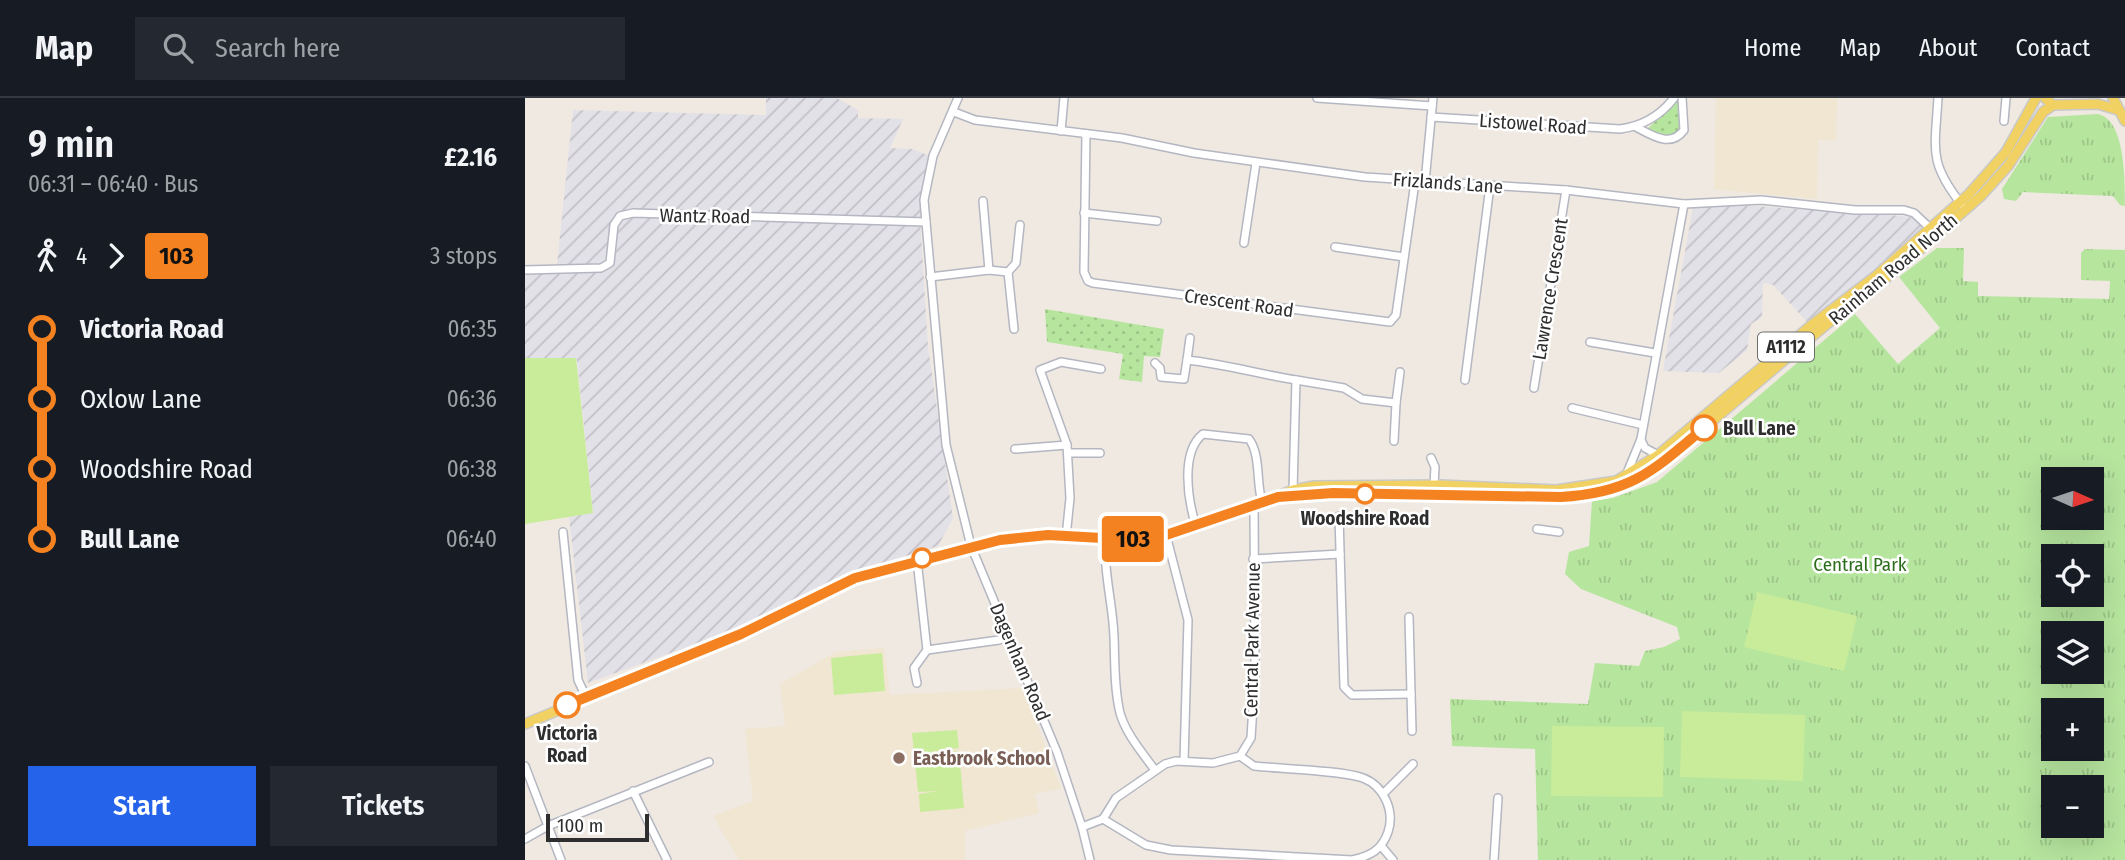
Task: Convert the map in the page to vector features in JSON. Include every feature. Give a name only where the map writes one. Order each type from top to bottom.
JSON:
[{"type":"main road","name":"Rainham Road North","points":[[1963,205],[2006,152],[2036,98]]},
{"type":"main road","points":[[2045,98],[2053,105],[2098,104],[2118,110]]},
{"type":"main road","points":[[2068,106],[2081,98]]},
{"type":"main road","points":[[2113,98],[2125,121]]},
{"type":"main road","name":"Rainham Road North","points":[[1278,497],[1333,493],[1561,497],[1592,495],[1624,487],[1661,464],[1963,205],[1991,187],[2017,153],[2038,118],[2053,105]]},
{"type":"main road","name":"Rainham Road North","points":[[971,546],[1022,536],[1106,539],[1166,535],[1293,490],[1337,485],[1434,485],[1556,490],[1601,485],[1624,477],[1658,455],[1933,231]]},
{"type":"main road","name":"A1112","points":[[525,724],[741,634],[855,578],[971,546]]},
{"type":"street","name":"Dagenham Road","points":[[958,98],[928,172],[926,222],[946,445],[971,546],[1031,685],[1083,827],[1090,860]]},
{"type":"street","points":[[1061,131],[1064,98]]},
{"type":"street","points":[[1317,98],[1432,102],[1425,182]]},
{"type":"street","points":[[1636,127],[1657,116],[1674,98]]},
{"type":"street","name":"Listowel Road","points":[[1431,117],[1599,129],[1636,127],[1667,141],[1675,139],[1684,130],[1682,98]]},
{"type":"street","points":[[1938,98],[1935,153],[1938,169],[1945,184],[1963,205]]},
{"type":"street","points":[[2004,121],[2005,98]]},
{"type":"street","name":"Frizlands Lane","points":[[954,112],[975,120],[1086,134],[1256,163],[1415,182],[1566,190],[1683,204],[1761,200],[1856,211],[1904,210],[1914,213],[1933,231]]},
{"type":"street","name":"Crescent Road","points":[[1086,134],[1084,272],[1091,282],[1390,322],[1395,315],[1415,182]]},
{"type":"street","points":[[1244,243],[1256,163]]},
{"type":"street","points":[[1465,380],[1490,186]]},
{"type":"street","name":"Lawrence Crescent","points":[[1534,388],[1566,190]]},
{"type":"street","points":[[983,201],[989,270]]},
{"type":"street","points":[[1624,477],[1640,439],[1683,204]]},
{"type":"street","name":"Wantz Road","points":[[525,270],[601,268],[611,263],[614,225],[620,216],[633,213],[926,222]]},
{"type":"street","points":[[1084,213],[1157,221]]},
{"type":"street","points":[[1014,329],[1008,272],[1016,263],[1020,225]]},
{"type":"street","points":[[1335,247],[1404,257]]},
{"type":"street","points":[[930,277],[989,270],[1008,272]]},
{"type":"street","points":[[1156,363],[1161,377],[1184,379],[1190,338]]},
{"type":"street","points":[[1590,342],[1655,353]]},
{"type":"street","points":[[1187,360],[1232,365],[1251,373],[1344,388],[1362,398],[1397,403]]},
{"type":"street","points":[[1066,537],[1070,498],[1067,449],[1039,370],[1061,362],[1101,369]]},
{"type":"street","points":[[1394,441],[1400,372]]},
{"type":"street","points":[[1293,490],[1296,380]]},
{"type":"street","points":[[1572,408],[1643,425]]},
{"type":"street","name":"Central Park Avenue","points":[[1196,526],[1189,500],[1192,447],[1203,434],[1249,439],[1256,447],[1258,504],[1253,559],[1255,635],[1251,738],[1240,756]]},
{"type":"street","points":[[1640,439],[1645,448],[1658,455]]},
{"type":"street","points":[[1015,449],[1067,449],[1100,453]]},
{"type":"street","points":[[1431,458],[1435,467],[1434,485]]},
{"type":"street","points":[[1339,516],[1344,687],[1352,695],[1411,694]]},
{"type":"street","points":[[1537,529],[1559,532]]},
{"type":"street","points":[[563,533],[578,680],[586,697]]},
{"type":"street","points":[[1166,535],[1188,620],[1184,761]]},
{"type":"street","points":[[1106,539],[1113,664],[1120,713],[1130,735],[1154,769]]},
{"type":"street","points":[[1253,559],[1340,554]]},
{"type":"street","points":[[917,560],[927,650],[914,668],[917,683]]},
{"type":"street","points":[[1409,617],[1412,731]]},
{"type":"street","points":[[927,650],[999,640],[1009,635]]},
{"type":"street","points":[[1083,827],[1103,819],[1116,798],[1154,769],[1176,761],[1213,763],[1240,756],[1254,766],[1363,779],[1383,793],[1391,811],[1389,830],[1382,846],[1365,857],[1352,860],[1171,849],[1146,845],[1103,819]]},
{"type":"street","points":[[525,839],[548,826],[709,762]]},
{"type":"street","points":[[1383,793],[1413,764]]},
{"type":"street","points":[[525,766],[561,860]]},
{"type":"street","points":[[633,791],[667,860]]},
{"type":"street","points":[[1494,860],[1497,798]]},
{"type":"street","points":[[1382,846],[1393,860]]},
{"type":"shaded area","points":[[766,98],[837,98],[858,110],[858,118],[903,119],[890,148],[912,149],[930,156],[920,219],[928,347],[953,518],[938,546],[845,575],[728,632],[588,683],[569,517],[593,512],[577,360],[525,359],[525,269],[557,265],[573,110],[766,115]]},
{"type":"shaded area","points":[[1716,98],[1837,98],[1836,140],[1818,140],[1817,199],[1714,189]]},
{"type":"shaded area","points":[[1694,202],[1902,216],[1920,219],[1925,230],[1905,243],[1811,326],[1773,285],[1763,283],[1762,317],[1751,324],[1747,350],[1719,373],[1663,371]]},
{"type":"shaded area","name":"Eastbrook School","points":[[884,648],[890,695],[1023,688],[1061,788],[1035,794],[1039,813],[965,831],[965,860],[739,860],[713,816],[753,801],[745,729],[785,726],[780,684],[836,652]]},
{"type":"green space","points":[[1679,100],[1681,131],[1668,138],[1646,130]]},
{"type":"green space","points":[[2098,114],[2114,127],[2118,138],[2124,166],[2125,206],[2120,205],[2113,196],[2023,192],[2016,201],[2004,199],[2002,189],[2048,117]]},
{"type":"green space","name":"Central Park","points":[[1937,248],[1964,248],[1963,281],[1978,282],[1978,296],[2109,299],[2110,281],[2081,280],[2081,253],[2085,249],[2125,250],[2125,860],[1538,860],[1535,749],[1452,746],[1450,699],[1588,704],[1595,663],[1639,666],[1645,651],[1664,647],[1680,639],[1677,627],[1581,589],[1565,574],[1569,552],[1589,546],[1592,501],[1613,498],[1657,482],[1855,314],[1898,364],[1940,328],[1899,277]]},
{"type":"green space","points":[[1045,309],[1164,329],[1160,357],[1144,356],[1142,382],[1119,379],[1123,354],[1047,342]]},
{"type":"green space","points":[[525,358],[576,358],[593,513],[525,524]]},
{"type":"green space","points":[[1757,592],[1857,616],[1844,671],[1744,647]]},
{"type":"green space","points":[[882,653],[885,691],[834,695],[831,658]]},
{"type":"green space","points":[[1682,711],[1805,715],[1803,781],[1680,777]]},
{"type":"green space","points":[[1552,726],[1664,727],[1663,797],[1551,796]]},
{"type":"green space","points":[[957,730],[959,748],[922,753],[959,751],[964,808],[920,812],[919,794],[938,791],[918,792],[912,733]]},
{"type":"bus line","name":"103","points":[[567,705],[741,634],[855,578],[955,550],[1022,536],[1148,538],[1175,533],[1278,497],[1333,493],[1561,497],[1592,495],[1634,482],[1661,464],[1704,428]]},
{"type":"place","name":"Bull Lane","points":[[1704,428]]},
{"type":"place","name":"Woodshire Road","points":[[1365,494]]},
{"type":"place","name":"Victoria Road","points":[[567,705]]},
{"type":"place","name":"Eastbrook School","points":[[899,758]]}]
